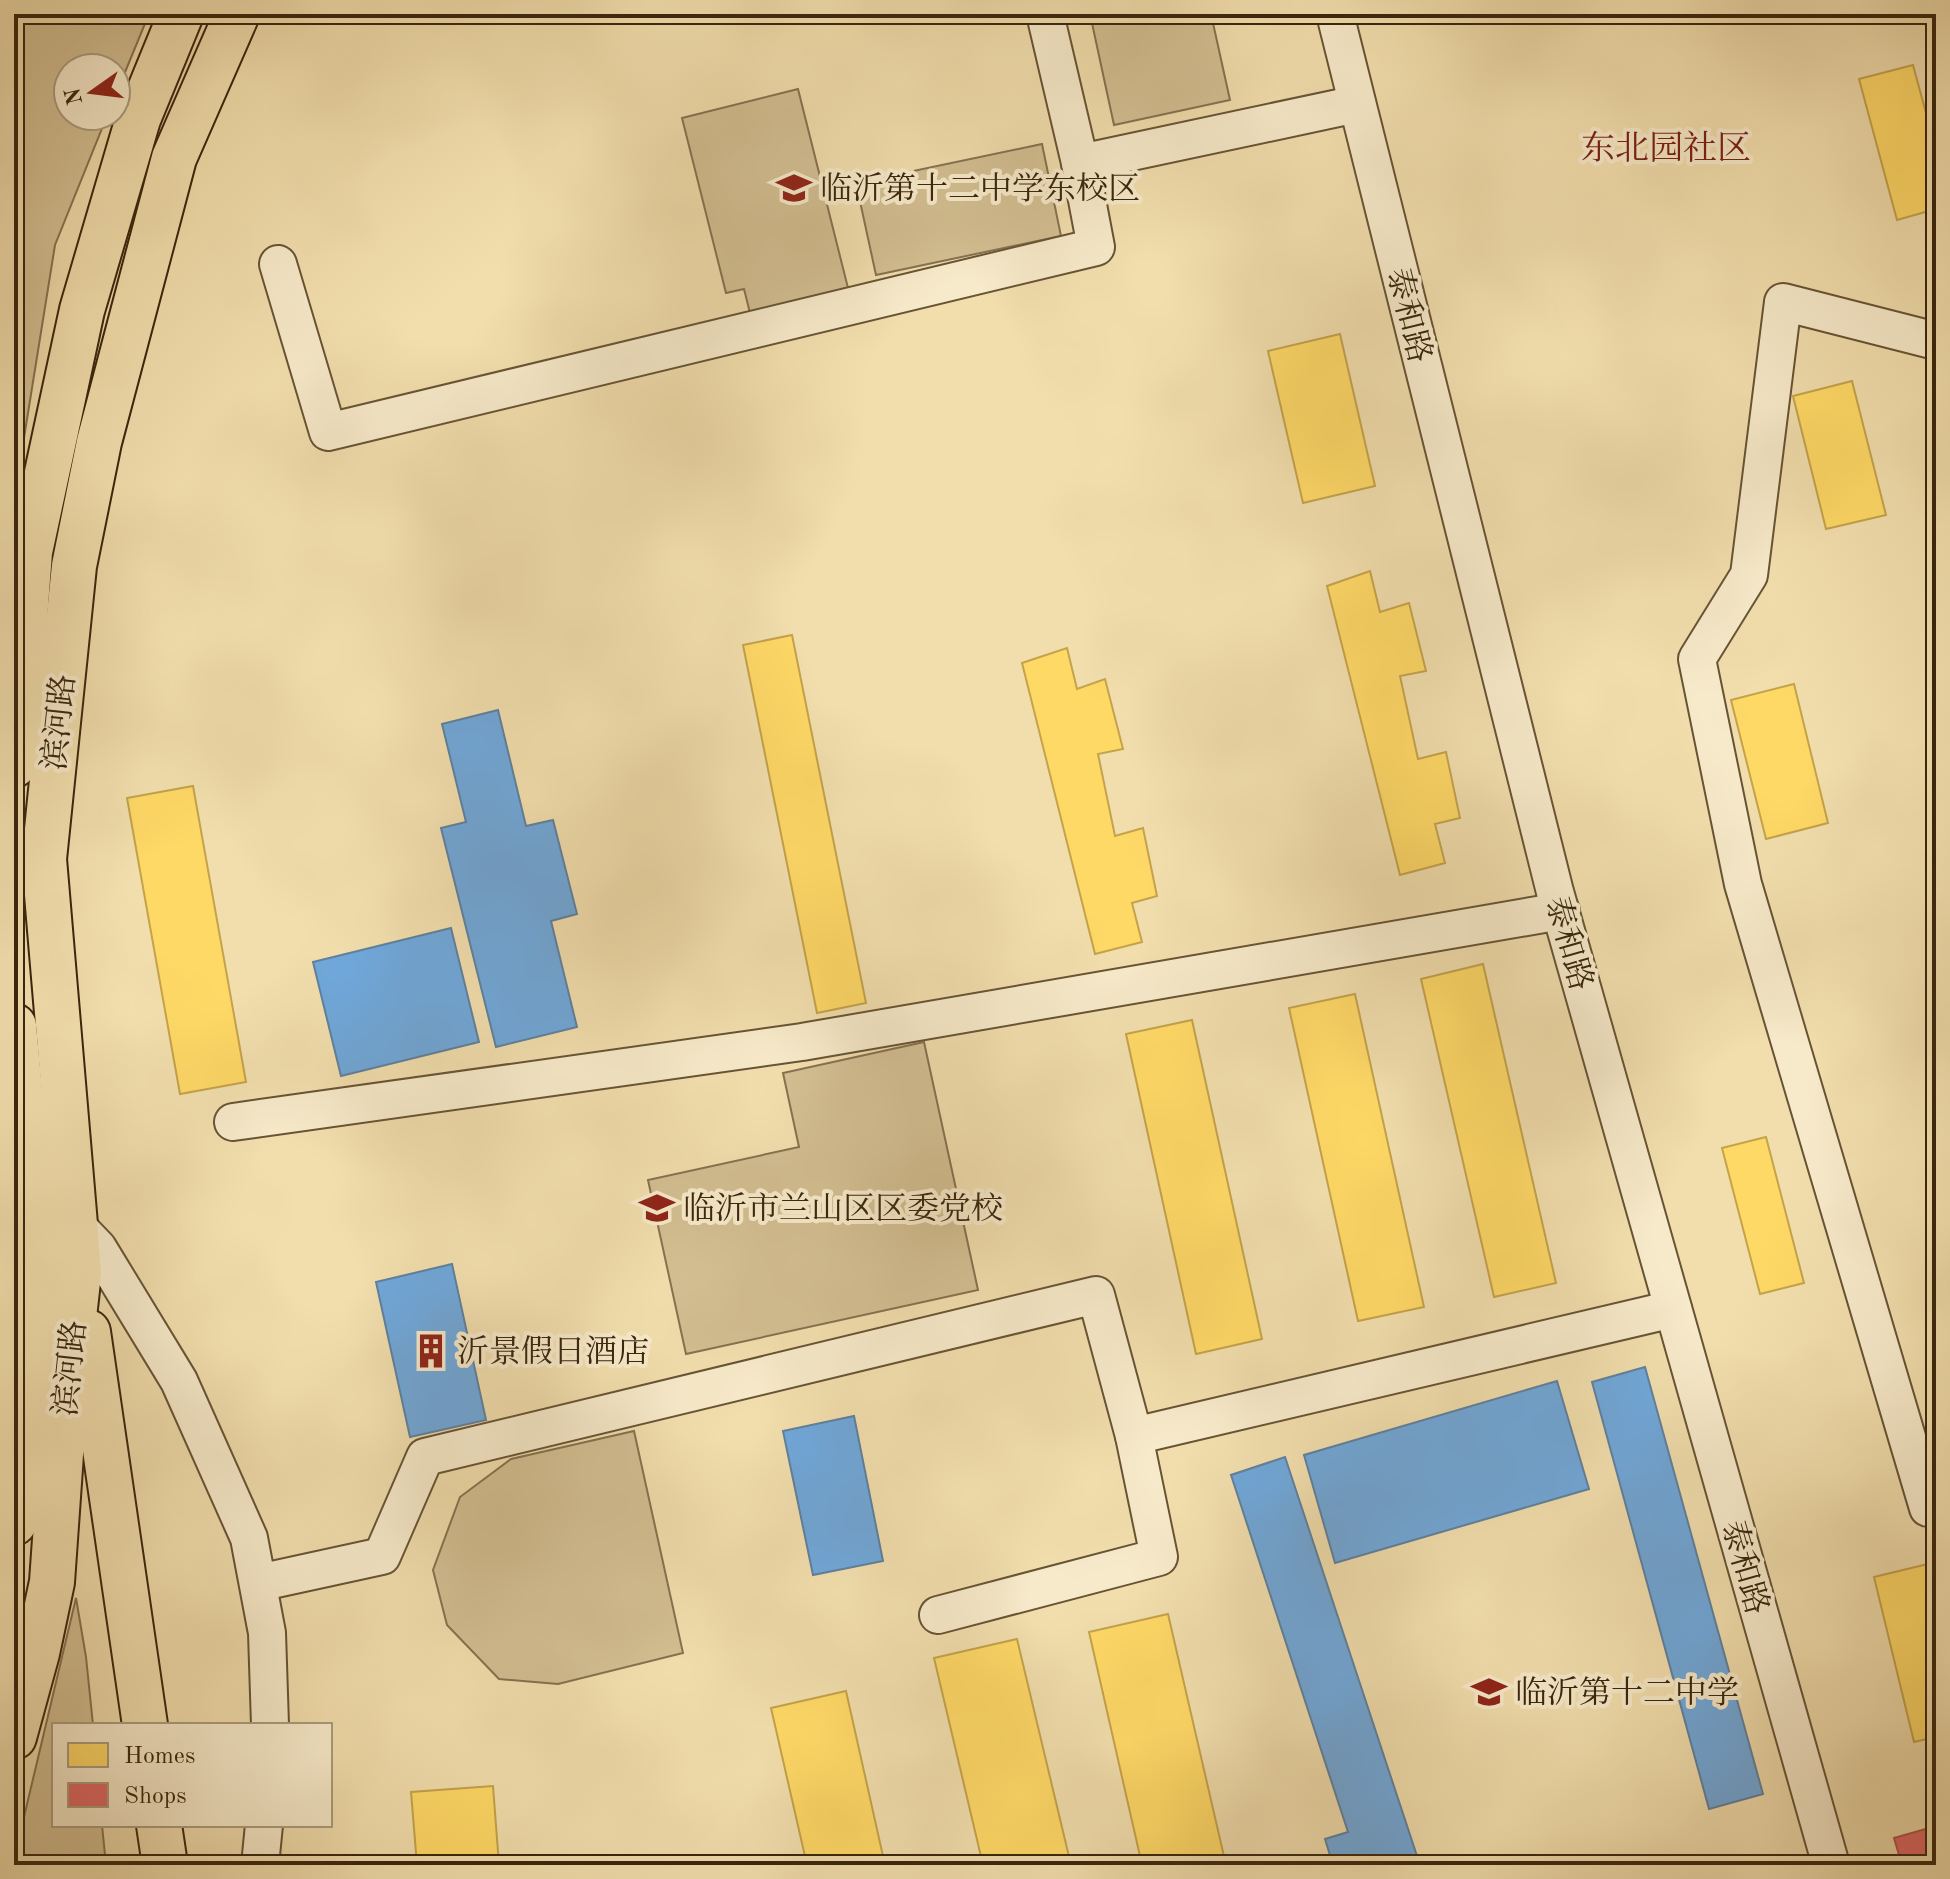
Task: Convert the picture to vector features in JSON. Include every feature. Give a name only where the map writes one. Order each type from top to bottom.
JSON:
[{"type":"main road","name":"滨河路","points":[[14,765],[30,552],[78,325],[138,119],[181,14]]},
{"type":"main road","name":"滨河路","points":[[14,1737],[52,1582],[65,1397],[79,1272],[44,859],[74,566],[99,442],[174,158],[237,14]]},
{"type":"main road","name":"滨河路","points":[[14,1026],[44,1347],[14,1523]]},
{"type":"main road","points":[[79,1272],[145,1723]]},
{"type":"main road","points":[[159,1827],[165,1865]]},
{"type":"street","points":[[278,264],[328,432],[1096,247],[1045,14]]},
{"type":"street","name":"泰和路","points":[[1335,14],[1561,911],[1831,1865]]},
{"type":"street","points":[[1080,163],[1357,104]]},
{"type":"street","points":[[1936,341],[1783,302],[1749,575],[1697,659],[1743,884],[1928,1508],[1936,1507]]},
{"type":"street","points":[[233,1122],[802,1042],[1561,911]]},
{"type":"street","points":[[75,1224],[98,1248],[179,1381],[249,1538],[267,1633],[270,1723]]},
{"type":"street","points":[[258,1583],[382,1556],[425,1457],[1096,1295],[1134,1436],[1159,1557],[938,1615]]},
{"type":"street","points":[[1134,1436],[1673,1309]]},
{"type":"street","points":[[260,1865],[264,1827]]},
{"type":"shaded area","points":[[14,14],[149,14],[132,55],[132,52],[52,52],[52,132],[101,132],[55,245],[14,500]]},
{"type":"shaded area","points":[[1090,14],[1211,14],[1230,100],[1114,125]]},
{"type":"shaded area","points":[[798,89],[848,288],[750,313],[744,289],[726,293],[682,118]]},
{"type":"shaded area","points":[[1042,144],[1061,236],[876,275],[856,183]]},
{"type":"shaded area","points":[[924,1042],[978,1290],[686,1354],[648,1180],[799,1147],[783,1073]]},
{"type":"shaded area","points":[[634,1431],[683,1653],[558,1684],[499,1679],[447,1625],[433,1570],[460,1497],[511,1459]]},
{"type":"shaded area","points":[[76,1598],[93,1723],[52,1723],[52,1827],[102,1827],[106,1865],[14,1865]]},
{"type":"building: Homes","points":[[1913,65],[1936,150],[1936,209],[1897,220],[1859,79]]},
{"type":"building: Homes","points":[[1340,334],[1375,486],[1303,503],[1268,351]]},
{"type":"building: Homes","points":[[1852,381],[1886,515],[1826,529],[1793,396]]},
{"type":"building: Homes","points":[[1370,571],[1380,612],[1409,603],[1426,671],[1400,676],[1418,759],[1446,752],[1460,818],[1435,824],[1445,863],[1400,875],[1327,586]]},
{"type":"building: Homes","points":[[792,635],[866,1003],[817,1013],[743,645]]},
{"type":"building: Homes","points":[[1067,648],[1077,689],[1105,679],[1123,749],[1098,754],[1115,836],[1143,828],[1157,896],[1132,903],[1142,942],[1095,954],[1022,663]]},
{"type":"building: Homes","points":[[1794,684],[1828,823],[1766,839],[1731,700]]},
{"type":"building: Homes","points":[[193,786],[246,1082],[180,1094],[127,798]]},
{"type":"building: Homes","points":[[1483,964],[1556,1283],[1494,1297],[1421,979]]},
{"type":"building: Homes","points":[[1355,994],[1424,1307],[1358,1321],[1289,1008]]},
{"type":"building: Homes","points":[[1192,1020],[1262,1339],[1196,1354],[1126,1034]]},
{"type":"building: Homes","points":[[1766,1137],[1804,1283],[1760,1294],[1722,1148]]},
{"type":"building: Homes","points":[[1932,1563],[1936,1580],[1936,1737],[1914,1742],[1874,1577]]},
{"type":"building: Homes","points":[[1168,1614],[1226,1865],[1142,1865],[1089,1632]]},
{"type":"building: Homes","points":[[1017,1639],[1071,1865],[983,1865],[934,1658]]},
{"type":"building: Homes","points":[[846,1691],[885,1865],[807,1865],[771,1708]]},
{"type":"building: Homes","points":[[493,1786],[499,1865],[417,1865],[411,1792]]},
{"type":"building: Shops","points":[[1936,1826],[1936,1865],[1902,1865],[1894,1838]]},
{"type":"building: Schools","points":[[498,710],[526,826],[553,820],[577,914],[551,921],[577,1027],[496,1047],[441,828],[466,822],[442,724]]},
{"type":"building: Schools","points":[[451,928],[479,1042],[341,1076],[313,962]]},
{"type":"building: Schools","name":"沂景假日酒店","points":[[452,1264],[486,1420],[410,1437],[376,1282]]},
{"type":"building: Schools","points":[[1645,1367],[1763,1794],[1709,1809],[1592,1382]]},
{"type":"building: Schools","points":[[1557,1381],[1589,1489],[1335,1563],[1304,1455]]},
{"type":"building: Schools","points":[[854,1416],[883,1561],[813,1575],[783,1431]]},
{"type":"building: Schools","points":[[1285,1457],[1420,1865],[1333,1865],[1325,1839],[1348,1832],[1231,1475]]},
{"type":"place","name":"临沂第十二中学东校区","points":[[794,188]]},
{"type":"place","name":"临沂市兰山区区委党校","points":[[657,1208]]},
{"type":"place","name":"沂景假日酒店","points":[[431,1351]]},
{"type":"place","name":"临沂第十二中学","points":[[1489,1692]]},
{"type":"district","name":"东北园社区","points":[[1666,147]]}]
